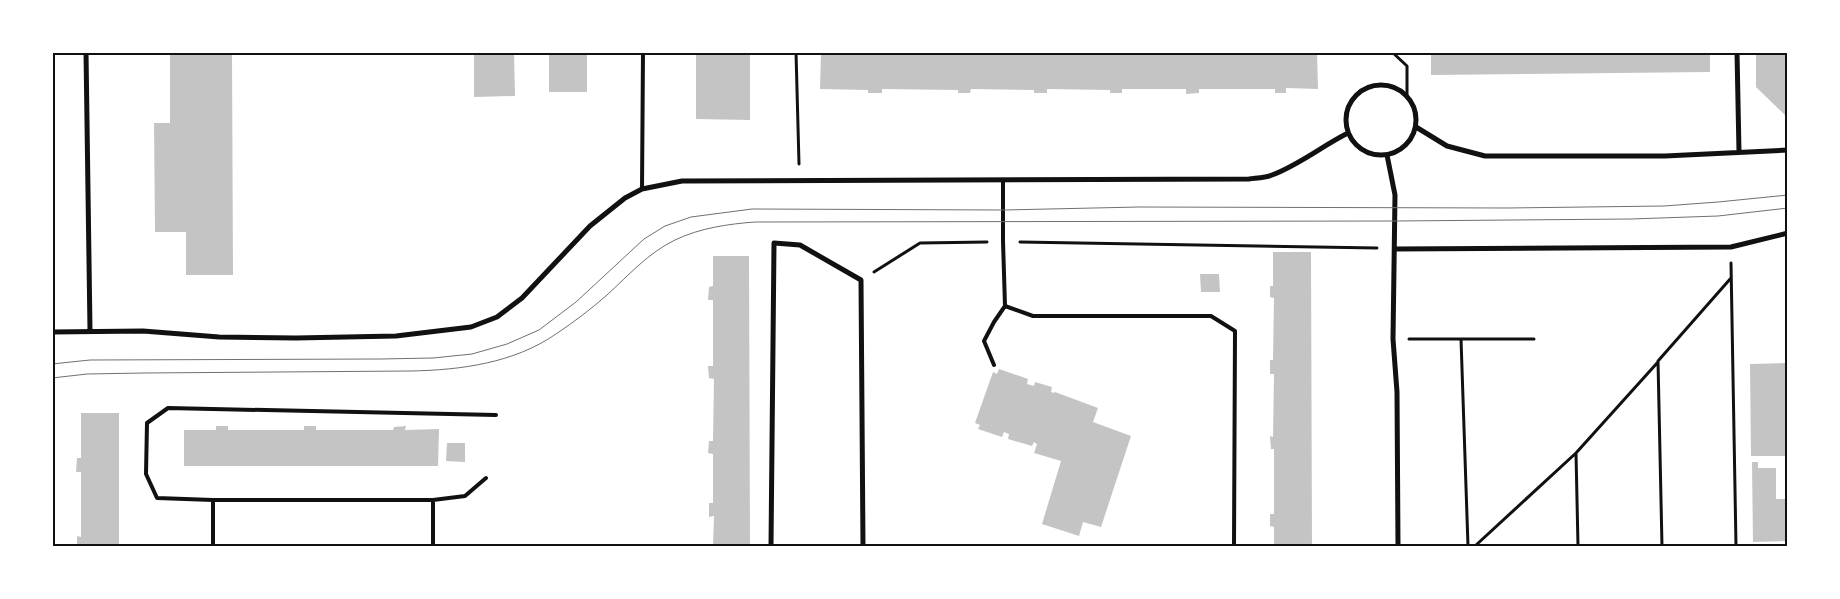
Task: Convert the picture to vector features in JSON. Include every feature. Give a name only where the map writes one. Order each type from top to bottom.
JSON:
[{"type":"street","points":[[86,52],[90,330]]},
{"type":"street","points":[[1737,52],[1739,152]]},
{"type":"street","points":[[1377,84],[1388,85],[1398,89],[1407,96],[1413,105],[1416,116],[1416,128],[1412,137],[1397,152],[1387,155],[1375,155],[1364,151],[1354,144],[1345,123],[1346,112],[1350,102],[1357,93],[1366,87],[1377,84]]},
{"type":"street","points":[[1416,128],[1447,146],[1485,156],[1665,156],[1788,150]]},
{"type":"street","points":[[52,332],[90,330],[143,331],[219,337],[296,338],[396,336],[471,327],[497,317],[522,298],[590,226],[625,198],[642,189],[682,181],[1249,179],[1271,176],[1322,150],[1333,141],[1348,133]]},
{"type":"street","points":[[1387,155],[1395,195],[1394,340],[1397,392],[1398,546]]},
{"type":"street","points":[[1395,249],[1731,247],[1788,233]]},
{"type":"street","points":[[771,546],[774,243],[800,245],[861,280],[862,546]]},
{"type":"lane","points":[[642,189],[643,52]]},
{"type":"lane","points":[[994,365],[984,341],[994,322],[1006,306],[1003,181]]},
{"type":"lane","points":[[1006,306],[1033,316],[1211,316],[1235,331],[1234,546]]},
{"type":"lane","points":[[486,478],[465,496],[433,500],[213,500],[157,498],[146,474],[147,423],[168,408],[496,415]]},
{"type":"lane","points":[[213,500],[213,546]]},
{"type":"lane","points":[[433,500],[433,546]]},
{"type":"path","points":[[796,52],[799,181]]},
{"type":"path","points":[[1392,52],[1407,66],[1407,96]]},
{"type":"path","points":[[861,280],[920,243],[1003,241],[1395,249]]},
{"type":"path","points":[[1731,247],[1736,546]]},
{"type":"path","points":[[1475,546],[1576,453],[1732,278]]},
{"type":"path","points":[[1461,339],[1468,546]]},
{"type":"path","points":[[1394,340],[1534,339]]},
{"type":"path","points":[[1658,361],[1662,546]]},
{"type":"path","points":[[1576,453],[1578,546]]},
{"type":"building","points":[[170,52],[232,52],[233,275],[186,275],[186,232],[155,232],[154,123],[170,123]]},
{"type":"building","points":[[474,52],[514,52],[515,96],[474,97]]},
{"type":"building","points":[[549,52],[587,52],[587,92],[549,92]]},
{"type":"building","points":[[696,52],[750,52],[750,120],[696,119]]},
{"type":"building","points":[[1317,52],[1318,89],[1286,88],[1286,93],[1275,93],[1275,89],[1199,89],[1199,93],[1186,94],[1186,89],[1122,89],[1122,93],[1110,93],[1110,90],[1047,89],[1047,93],[1034,93],[1034,90],[971,89],[970,93],[958,93],[958,90],[882,89],[882,93],[868,93],[868,90],[820,89],[821,53]]},
{"type":"building","points":[[1431,52],[1710,52],[1710,72],[1431,75]]},
{"type":"building","points":[[1756,52],[1788,52],[1788,118],[1756,87]]},
{"type":"building","points":[[1273,252],[1311,252],[1312,546],[1274,546],[1274,527],[1270,526],[1270,514],[1274,514],[1274,449],[1271,449],[1270,436],[1273,437],[1274,374],[1270,374],[1270,360],[1273,360],[1274,298],[1270,297],[1270,286],[1273,286]]},
{"type":"building","points":[[713,256],[749,256],[750,546],[713,546],[714,516],[709,517],[709,503],[713,503],[713,454],[708,453],[709,441],[713,441],[714,379],[709,378],[708,366],[713,366],[713,300],[708,300],[709,287],[713,286]]},
{"type":"building","points":[[1200,274],[1219,274],[1220,292],[1201,292]]},
{"type":"building","points":[[1788,363],[1788,456],[1751,456],[1750,364]]},
{"type":"building","points":[[999,369],[1028,379],[1027,384],[1034,386],[1035,382],[1052,387],[1051,392],[1098,408],[1093,422],[1131,436],[1101,527],[1083,522],[1079,536],[1042,524],[1061,461],[1034,453],[1037,444],[1034,442],[1032,446],[1008,439],[1009,434],[1004,432],[1002,437],[978,429],[980,425],[975,423],[993,372],[997,374]]},
{"type":"building","points":[[81,413],[119,413],[119,546],[77,546],[77,536],[81,537],[81,472],[76,472],[77,458],[81,458]]},
{"type":"building","points":[[216,426],[228,426],[228,430],[304,430],[304,426],[316,426],[316,430],[393,430],[394,427],[406,426],[405,430],[439,429],[438,466],[184,466],[184,430],[216,430]]},
{"type":"building","points":[[447,443],[465,443],[465,462],[446,461]]},
{"type":"building","points":[[1752,462],[1758,462],[1758,468],[1776,468],[1776,499],[1788,499],[1788,541],[1753,542]]},
{"type":"tram line","points":[[52,364],[90,360],[380,359],[433,358],[472,354],[507,344],[539,330],[576,302],[644,239],[665,226],[691,217],[752,209],[1004,210],[1139,207],[1508,208],[1664,206],[1788,195]]},
{"type":"tram line","points":[[52,378],[87,374],[411,371],[449,369],[487,363],[523,352],[556,334],[595,305],[639,265],[665,245],[685,236],[724,225],[755,222],[1631,219],[1718,216],[1788,208]]}]
